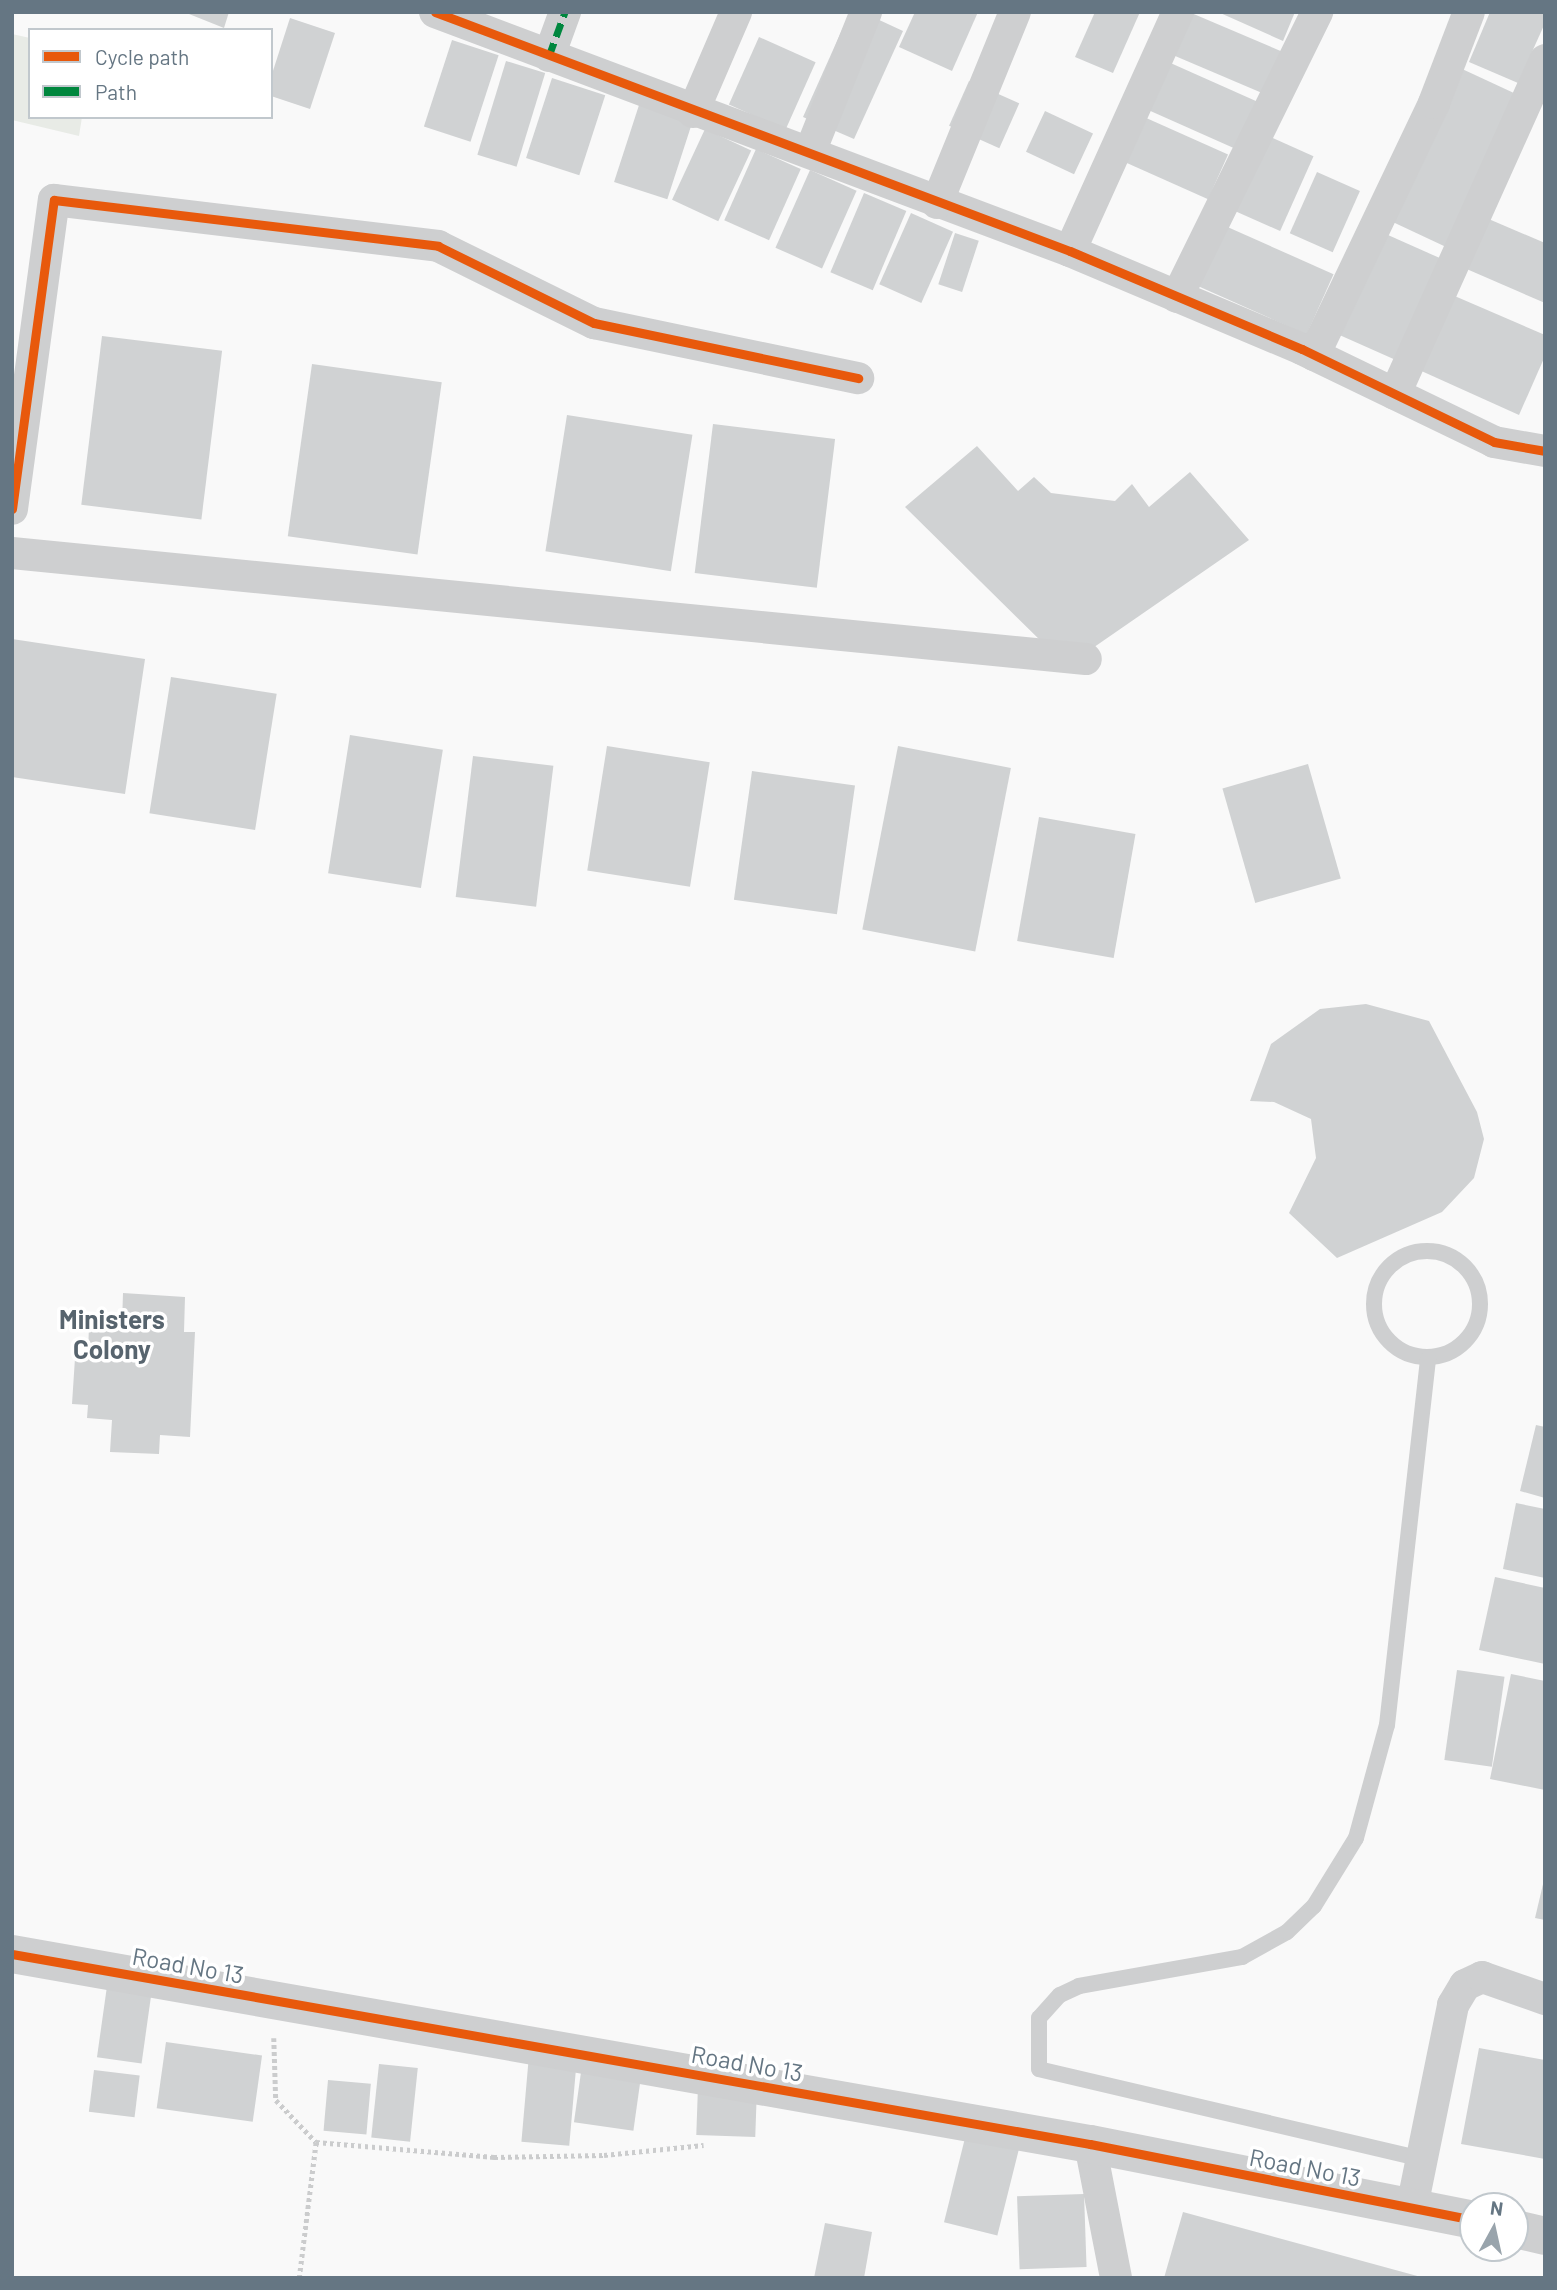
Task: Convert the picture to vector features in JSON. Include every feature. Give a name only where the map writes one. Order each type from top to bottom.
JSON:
[{"type":"street","points":[[435,12],[693,112],[810,152],[937,204],[1070,251],[1314,355],[1494,442],[1545,451]]},
{"type":"street","points":[[548,56],[565,12]]},
{"type":"street","points":[[693,112],[736,12]]},
{"type":"street","points":[[810,152],[866,12]]},
{"type":"street","points":[[937,204],[1014,12]]},
{"type":"street","points":[[1070,251],[1178,12]]},
{"type":"street","points":[[1177,297],[1317,12]]},
{"type":"street","points":[[1314,355],[1434,103],[1469,12]]},
{"type":"street","points":[[1395,394],[1545,60]]},
{"type":"street","points":[[12,509],[54,200],[438,246],[594,323],[858,379]]},
{"type":"street","points":[[12,553],[1086,659]]},
{"type":"street","name":"Road No 13","points":[[12,1954],[1090,2144],[1459,2217]]},
{"type":"street","points":[[1412,2207],[1453,2005],[1465,1985],[1482,1977],[1545,1999]]},
{"type":"street","points":[[1090,2144],[1116,2278]]},
{"type":"lane","points":[[1416,1251],[1434,1251],[1451,1256],[1465,1267],[1475,1281],[1480,1298],[1476,1324],[1461,1345],[1446,1354],[1428,1358],[1411,1356],[1395,1348],[1382,1335],[1375,1320],[1373,1302],[1376,1284],[1385,1269],[1399,1258],[1416,1251]]},
{"type":"lane","points":[[1422,2159],[1039,2070],[1039,2018],[1060,1995],[1079,1986],[1242,1957],[1254,1951],[1287,1932],[1314,1906],[1356,1838],[1387,1725],[1428,1358]]},
{"type":"path","points":[[273,1998],[276,2099],[316,2142],[494,2157],[604,2155],[704,2145]]},
{"type":"path","points":[[299,2278],[316,2142]]},
{"type":"shaded area","points":[[12,34],[28,38],[28,119],[82,119],[79,136],[12,120]]},
{"type":"building","points":[[184,12],[229,12],[224,28]]},
{"type":"building","points":[[850,12],[862,12],[903,31],[854,139],[803,117]]},
{"type":"building","points":[[915,12],[978,12],[952,71],[899,47]]},
{"type":"building","points":[[1095,12],[1140,12],[1113,73],[1075,57]]},
{"type":"building","points":[[1189,12],[1285,53],[1267,95],[1171,54]]},
{"type":"building","points":[[1218,12],[1295,12],[1283,41]]},
{"type":"building","points":[[1490,12],[1545,12],[1545,23],[1518,83],[1469,62]]},
{"type":"building","points":[[290,18],[335,33],[310,109],[273,97],[273,71]]},
{"type":"building","points":[[759,37],[816,62],[786,130],[729,105]]},
{"type":"building","points":[[452,40],[499,55],[470,142],[424,127]]},
{"type":"building","points":[[506,61],[545,73],[517,167],[477,155]]},
{"type":"building","points":[[1166,61],[1256,101],[1235,149],[1145,109]]},
{"type":"building","points":[[1460,68],[1517,95],[1446,247],[1389,220]]},
{"type":"building","points":[[552,78],[605,95],[579,175],[526,158]]},
{"type":"building","points":[[969,81],[1019,103],[999,148],[949,126]]},
{"type":"building","points":[[640,102],[693,119],[667,199],[614,182]]},
{"type":"building","points":[[1045,111],[1093,133],[1074,174],[1026,152]]},
{"type":"building","points":[[1144,117],[1228,154],[1208,199],[1124,162]]},
{"type":"building","points":[[705,129],[751,151],[718,221],[672,200]]},
{"type":"building","points":[[1266,135],[1314,156],[1280,231],[1233,210]]},
{"type":"building","points":[[756,149],[801,169],[769,240],[724,220]]},
{"type":"building","points":[[810,170],[857,191],[822,268],[775,248]]},
{"type":"building","points":[[1317,172],[1360,191],[1333,252],[1290,233]]},
{"type":"building","points":[[864,193],[906,211],[873,290],[830,272]]},
{"type":"building","points":[[911,213],[953,232],[921,303],[879,284]]},
{"type":"building","points":[[1484,217],[1545,243],[1545,303],[1462,267]]},
{"type":"building","points":[[1223,225],[1334,274],[1307,335],[1196,285]]},
{"type":"building","points":[[1379,231],[1442,259],[1397,360],[1334,332]]},
{"type":"building","points":[[955,233],[979,241],[962,292],[938,284]]},
{"type":"building","points":[[1450,294],[1545,335],[1545,356],[1519,415],[1417,369]]},
{"type":"building","points":[[102,336],[222,351],[201,519],[81,505]]},
{"type":"building","points":[[312,364],[442,382],[418,555],[288,536]]},
{"type":"building","points":[[567,415],[692,435],[671,571],[545,551]]},
{"type":"building","points":[[713,424],[835,439],[817,588],[695,573]]},
{"type":"building","points":[[977,446],[1018,491],[1034,477],[1051,493],[1115,501],[1132,484],[1149,507],[1190,472],[1249,540],[1087,652],[1046,646],[905,507]]},
{"type":"building","points":[[12,639],[145,659],[125,794],[12,777]]},
{"type":"building","points":[[171,677],[277,694],[255,830],[149,813]]},
{"type":"building","points":[[350,735],[443,750],[421,888],[328,873]]},
{"type":"building","points":[[607,746],[710,762],[690,887],[587,870]]},
{"type":"building","points":[[898,746],[1011,768],[975,952],[862,930]]},
{"type":"building","points":[[473,756],[553,766],[536,907],[456,897]]},
{"type":"building","points":[[1308,764],[1341,878],[1255,903],[1222,789]]},
{"type":"building","points":[[752,771],[855,785],[837,914],[734,900]]},
{"type":"building","points":[[1039,817],[1136,834],[1114,958],[1017,941]]},
{"type":"building","points":[[1366,1004],[1429,1021],[1477,1112],[1484,1139],[1474,1178],[1442,1212],[1337,1258],[1289,1213],[1316,1158],[1311,1119],[1274,1102],[1250,1101],[1271,1044],[1320,1009]]},
{"type":"building","points":[[123,1293],[185,1297],[184,1332],[195,1332],[190,1437],[160,1435],[159,1454],[110,1452],[112,1420],[87,1418],[88,1405],[72,1404],[75,1358],[88,1358],[89,1323],[122,1324]]},
{"type":"building","points":[[1536,1425],[1545,1427],[1545,1498],[1520,1491]]},
{"type":"building","points":[[1516,1503],[1545,1509],[1545,1578],[1503,1569]]},
{"type":"building","points":[[1495,1577],[1545,1588],[1545,1664],[1479,1650]]},
{"type":"building","points":[[1457,1670],[1505,1677],[1492,1767],[1444,1760]]},
{"type":"building","points":[[1511,1674],[1545,1681],[1545,1790],[1490,1779]]},
{"type":"building","points":[[1545,1880],[1545,1920],[1535,1918]]},
{"type":"building","points":[[107,1986],[152,1992],[142,2064],[97,2057]]},
{"type":"building","points":[[166,2042],[262,2055],[253,2122],[157,2108]]},
{"type":"building","points":[[1479,2048],[1545,2060],[1545,2159],[1461,2144]]},
{"type":"building","points":[[529,2055],[577,2059],[569,2146],[521,2142]]},
{"type":"building","points":[[583,2058],[642,2066],[633,2131],[574,2122]]},
{"type":"building","points":[[379,2064],[418,2068],[410,2142],[371,2138]]},
{"type":"building","points":[[94,2070],[140,2076],[135,2117],[89,2112]]},
{"type":"building","points":[[328,2080],[371,2084],[366,2135],[324,2131]]},
{"type":"building","points":[[698,2086],[757,2088],[755,2137],[696,2135]]},
{"type":"building","points":[[966,2134],[1019,2147],[997,2236],[944,2222]]},
{"type":"building","points":[[1084,2194],[1087,2267],[1020,2269],[1017,2196]]},
{"type":"building","points":[[1183,2212],[1421,2277],[1421,2278],[1164,2278]]},
{"type":"building","points":[[825,2223],[872,2232],[864,2278],[814,2278]]},
{"type":"marked path","points":[[549,56],[565,12]]},
{"type":"cycle path","points":[[435,12],[1070,251],[1302,349],[1494,442],[1545,451]]},
{"type":"cycle path","points":[[12,509],[54,200],[438,246],[594,323],[858,378]]},
{"type":"cycle path","points":[[12,1954],[1090,2144],[1459,2217]]},
{"type":"district","name":"Ministers Colony","points":[[112,1334]]}]
